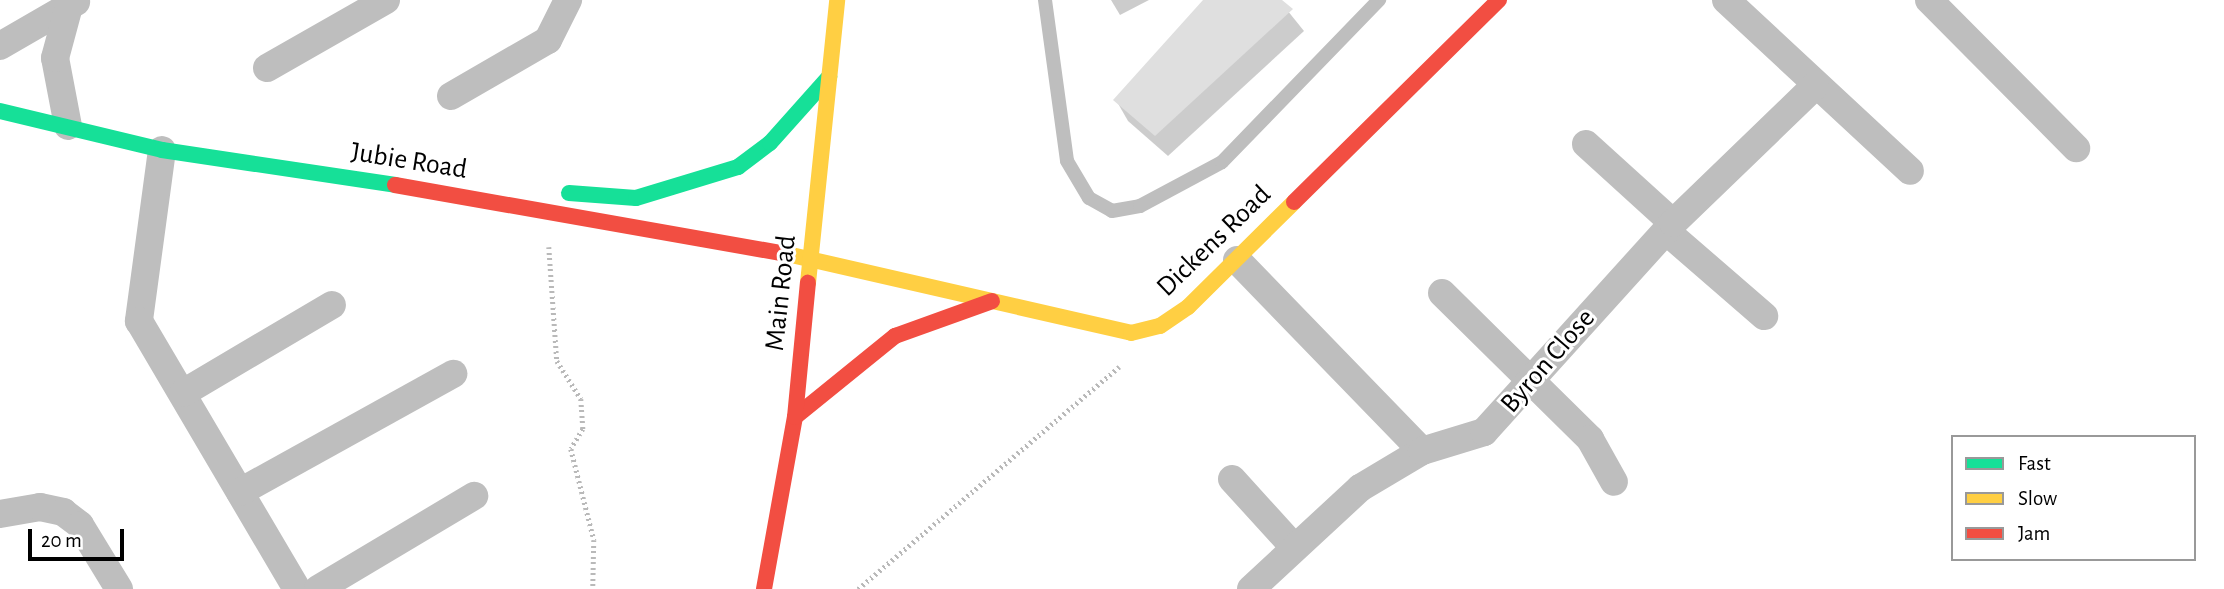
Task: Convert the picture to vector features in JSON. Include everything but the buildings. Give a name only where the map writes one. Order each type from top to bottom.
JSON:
[{"type":"street","points":[[267,68],[386,0]]},
{"type":"street","points":[[451,96],[548,40],[568,0]]},
{"type":"street","name":"Main Road","points":[[764,589],[795,417],[837,0]]},
{"type":"street","name":"Dickens Road","points":[[811,259],[1138,333],[1174,317],[1237,260],[1499,0]]},
{"type":"street","points":[[1726,0],[1815,86],[1910,171]]},
{"type":"street","points":[[1929,0],[2076,148]]},
{"type":"street","points":[[0,46],[74,3]]},
{"type":"street","points":[[68,127],[55,58],[74,3]]},
{"type":"street","points":[[428,190],[546,191],[636,198],[700,183],[770,144],[829,77]]},
{"type":"street","name":"Byron Close","points":[[1251,589],[1293,547],[1360,488],[1422,451],[1485,432],[1531,376],[1669,227],[1815,86]]},
{"type":"street","name":"Jubie Road","points":[[0,111],[162,150],[428,190],[811,259]]},
{"type":"street","points":[[1586,144],[1764,316]]},
{"type":"street","points":[[162,150],[136,309],[143,334],[183,393],[298,589]]},
{"type":"street","points":[[1237,260],[1422,451]]},
{"type":"street","points":[[1442,293],[1531,376],[1590,439],[1614,482]]},
{"type":"street","points":[[795,417],[895,336],[996,300]]},
{"type":"street","points":[[183,393],[332,305]]},
{"type":"street","points":[[240,492],[453,374]]},
{"type":"street","points":[[1232,479],[1293,547]]},
{"type":"street","points":[[318,589],[474,496]]},
{"type":"street","points":[[0,514],[40,506],[63,512],[80,525],[119,589]]},
{"type":"lane","points":[[1045,0],[1067,161],[1089,198],[1112,211],[1140,206],[1222,162],[1379,0]]},
{"type":"path","points":[[555,212],[549,247],[552,315],[557,361],[581,399],[583,429],[571,449],[594,540],[593,589]]},
{"type":"path","points":[[858,589],[1126,360]]},
{"type":"traffic: fast","points":[[569,193],[636,198],[738,167],[770,143],[829,77]]},
{"type":"traffic: fast","points":[[0,111],[162,150],[395,185]]},
{"type":"traffic: slow","points":[[808,283],[837,0]]},
{"type":"traffic: slow","points":[[787,254],[1131,333],[1160,326],[1188,307],[1294,202]]},
{"type":"traffic: jam","points":[[1294,202],[1499,0]]},
{"type":"traffic: jam","points":[[395,185],[787,254]]},
{"type":"traffic: jam","points":[[764,589],[795,417],[808,283]]},
{"type":"traffic: jam","points":[[795,417],[895,336],[992,301]]}]
